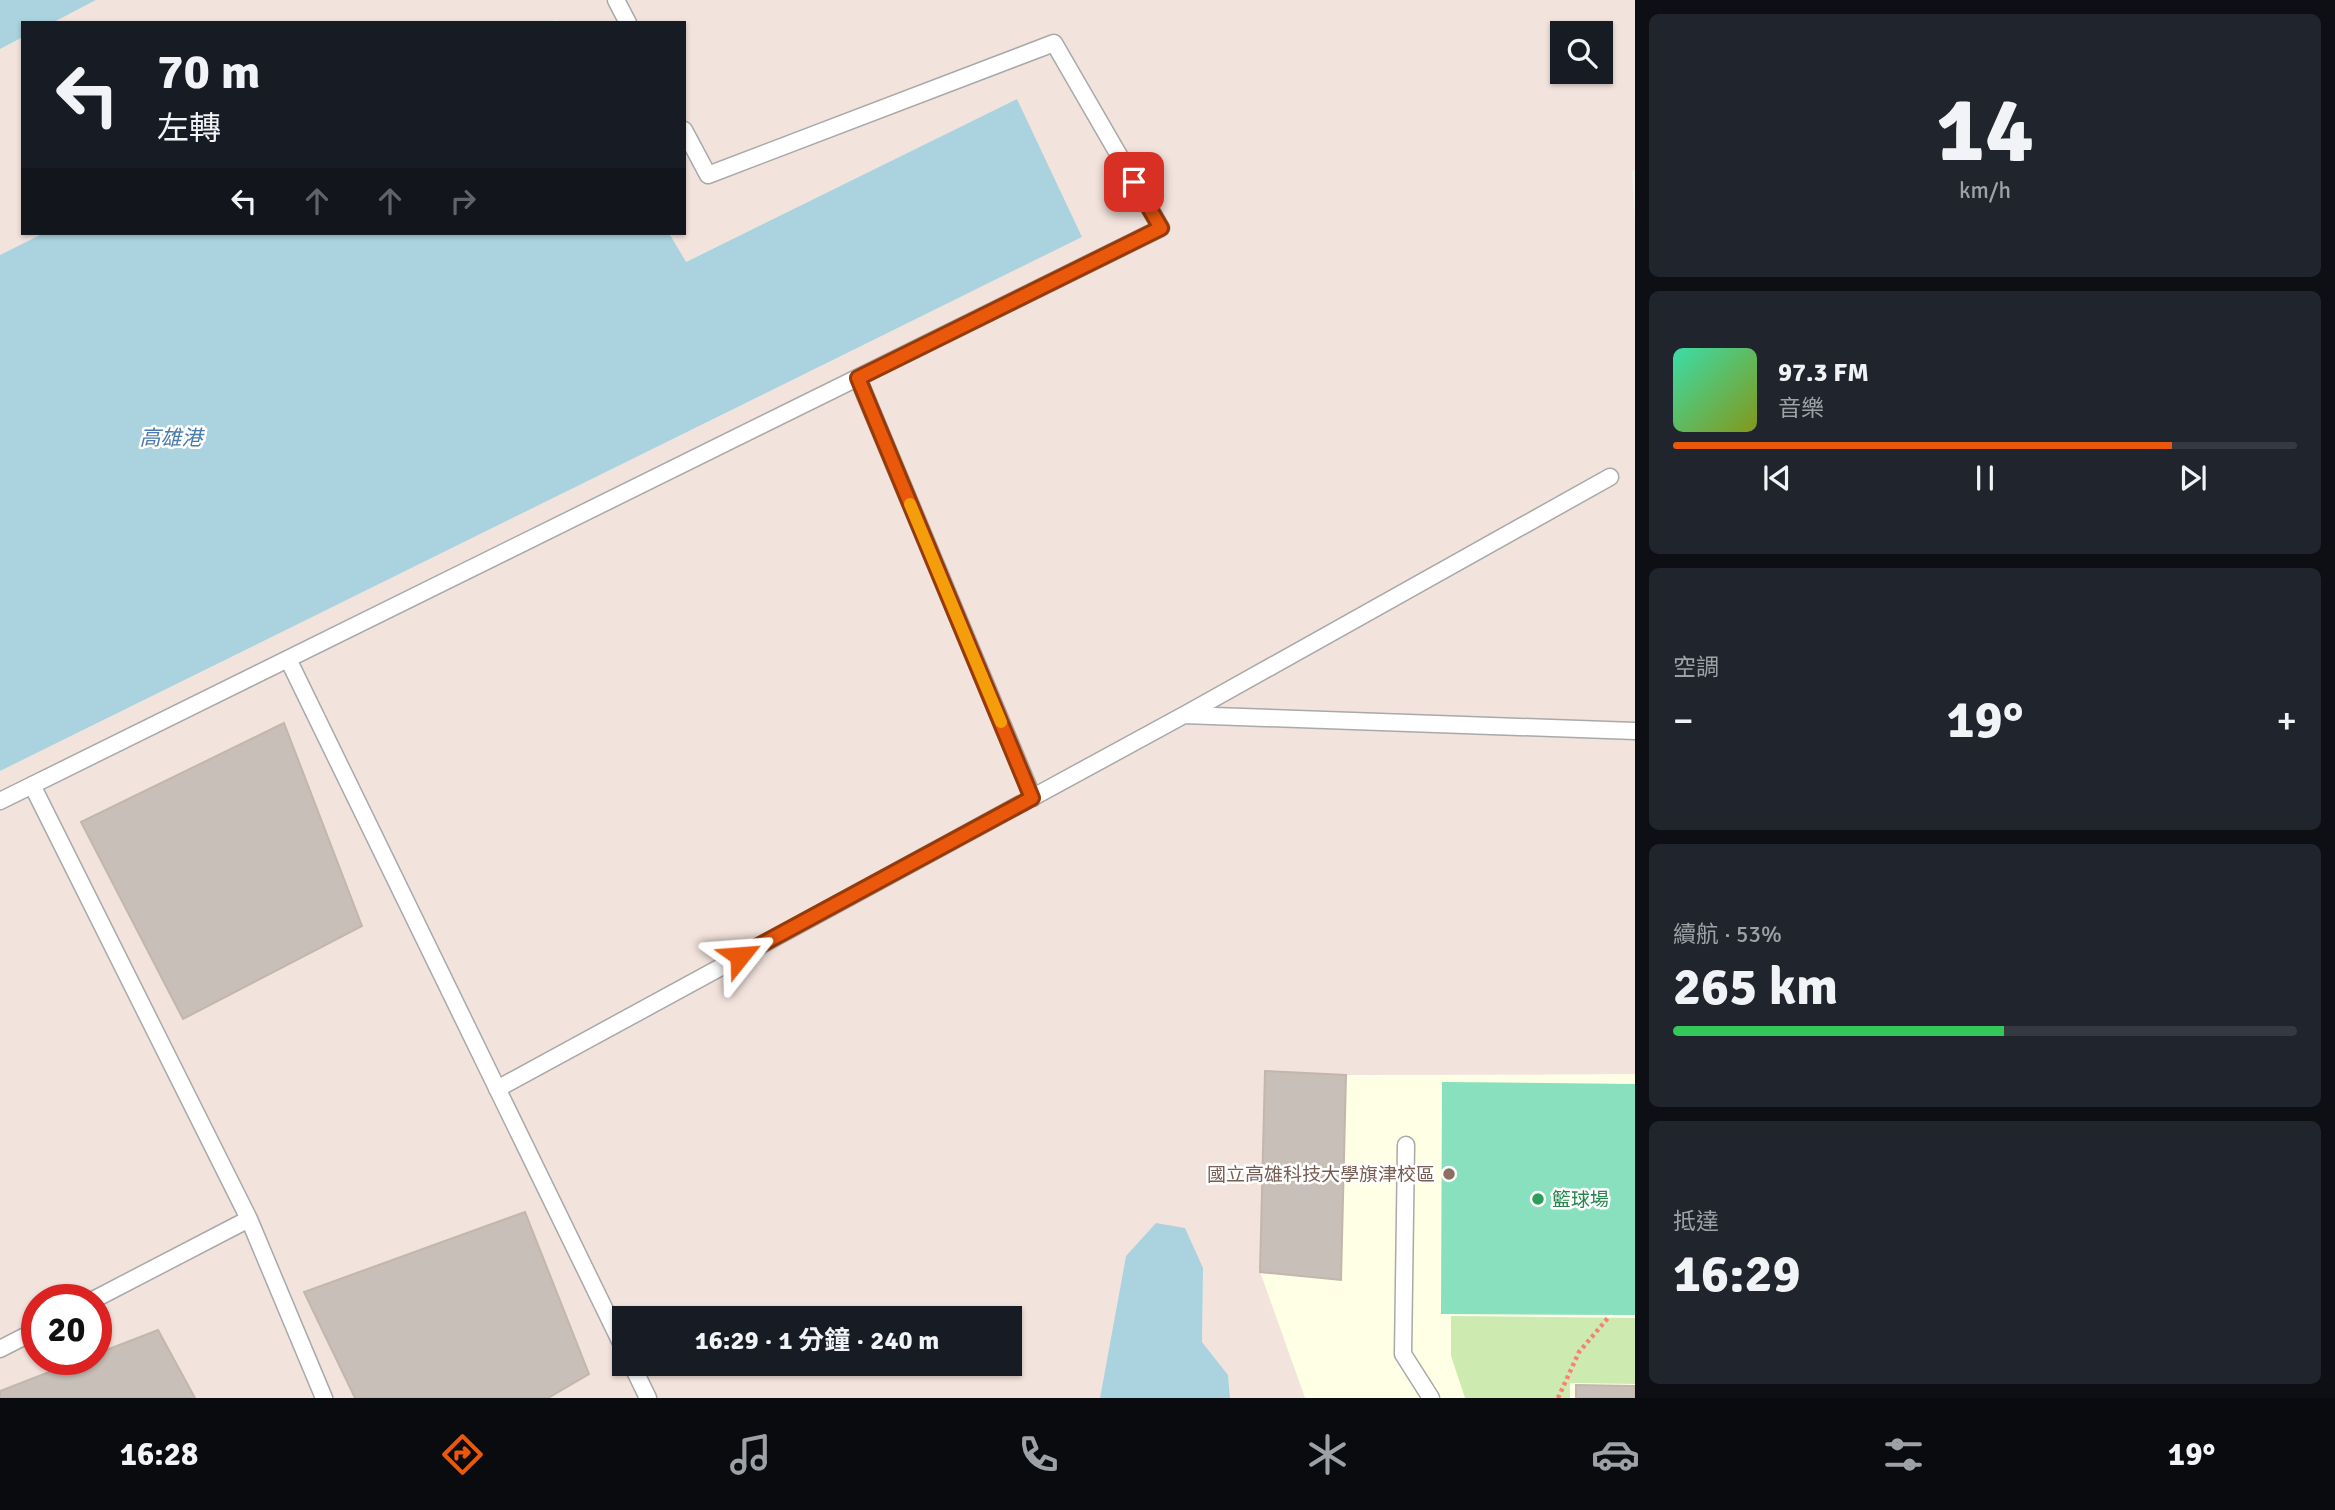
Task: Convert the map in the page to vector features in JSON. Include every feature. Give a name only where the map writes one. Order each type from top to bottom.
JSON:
[{"type":"lane","points":[[616,0],[627,21]]},
{"type":"lane","points":[[0,801],[1161,228],[1054,43],[708,175],[686,134]]},
{"type":"lane","points":[[858,378],[1032,798]]},
{"type":"lane","points":[[497,1089],[1184,715],[1610,477]]},
{"type":"lane","points":[[288,659],[612,1324]]},
{"type":"lane","points":[[1184,715],[1635,731]]},
{"type":"lane","points":[[32,786],[249,1219],[324,1398]]},
{"type":"lane","points":[[1406,1145],[1402,1354],[1431,1398]]},
{"type":"lane","points":[[112,1290],[249,1219]]},
{"type":"lane","points":[[0,1349],[21,1338]]},
{"type":"lane","points":[[637,1376],[648,1398]]},
{"type":"path","points":[[1558,1398],[1579,1352],[1608,1318]]},
{"type":"shaded area","points":[[96,0],[1635,0],[1635,171],[1632,171],[1635,226],[1635,1074],[1346,1075],[1265,1071],[1260,1272],[1305,1398],[1230,1398],[1228,1375],[1202,1342],[1203,1268],[1126,1256],[1100,1398],[0,1398],[0,771],[1082,237],[1017,99],[685,262],[671,235],[686,235],[686,21],[56,21]]},
{"type":"shaded area","points":[[21,38],[21,235],[40,235],[0,255],[0,49]]},
{"type":"shaded area","name":"國立高雄科技大學旗津校區","points":[[1265,1071],[1346,1075],[1635,1074],[1635,1398],[1305,1398],[1260,1272]]},
{"type":"green space","name":"籃球場","points":[[1442,1082],[1635,1084],[1635,1315],[1441,1314]]},
{"type":"green space","points":[[1451,1316],[1635,1318],[1635,1384],[1570,1383],[1570,1398],[1465,1398],[1451,1356]]},
{"type":"water","points":[[0,0],[96,0],[56,21],[21,21],[21,38],[0,49]]},
{"type":"water","name":"高雄港","points":[[1017,99],[1082,237],[0,771],[0,255],[40,235],[670,235],[686,262]]},
{"type":"water","points":[[1156,1223],[1185,1228],[1203,1268],[1202,1342],[1228,1375],[1230,1398],[1100,1398],[1126,1256]]},
{"type":"building","points":[[284,723],[362,926],[183,1019],[81,822]]},
{"type":"building","points":[[1265,1071],[1346,1075],[1341,1280],[1260,1272]]},
{"type":"building","points":[[525,1212],[589,1374],[548,1398],[355,1398],[304,1292]]},
{"type":"building","points":[[158,1330],[195,1398],[0,1398],[0,1391],[41,1375],[112,1375],[112,1348]]},
{"type":"building","points":[[1576,1385],[1635,1386],[1635,1398],[1576,1398]]},
{"type":"slow traffic","points":[[910,504],[1001,722]]},
{"type":"place","name":"國立高雄科技大學旗津校區","points":[[1449,1174]]},
{"type":"place","name":"籃球場","points":[[1538,1199]]},
{"type":"route","points":[[740,956],[1032,798],[858,378],[1161,228],[1134,182]]}]
